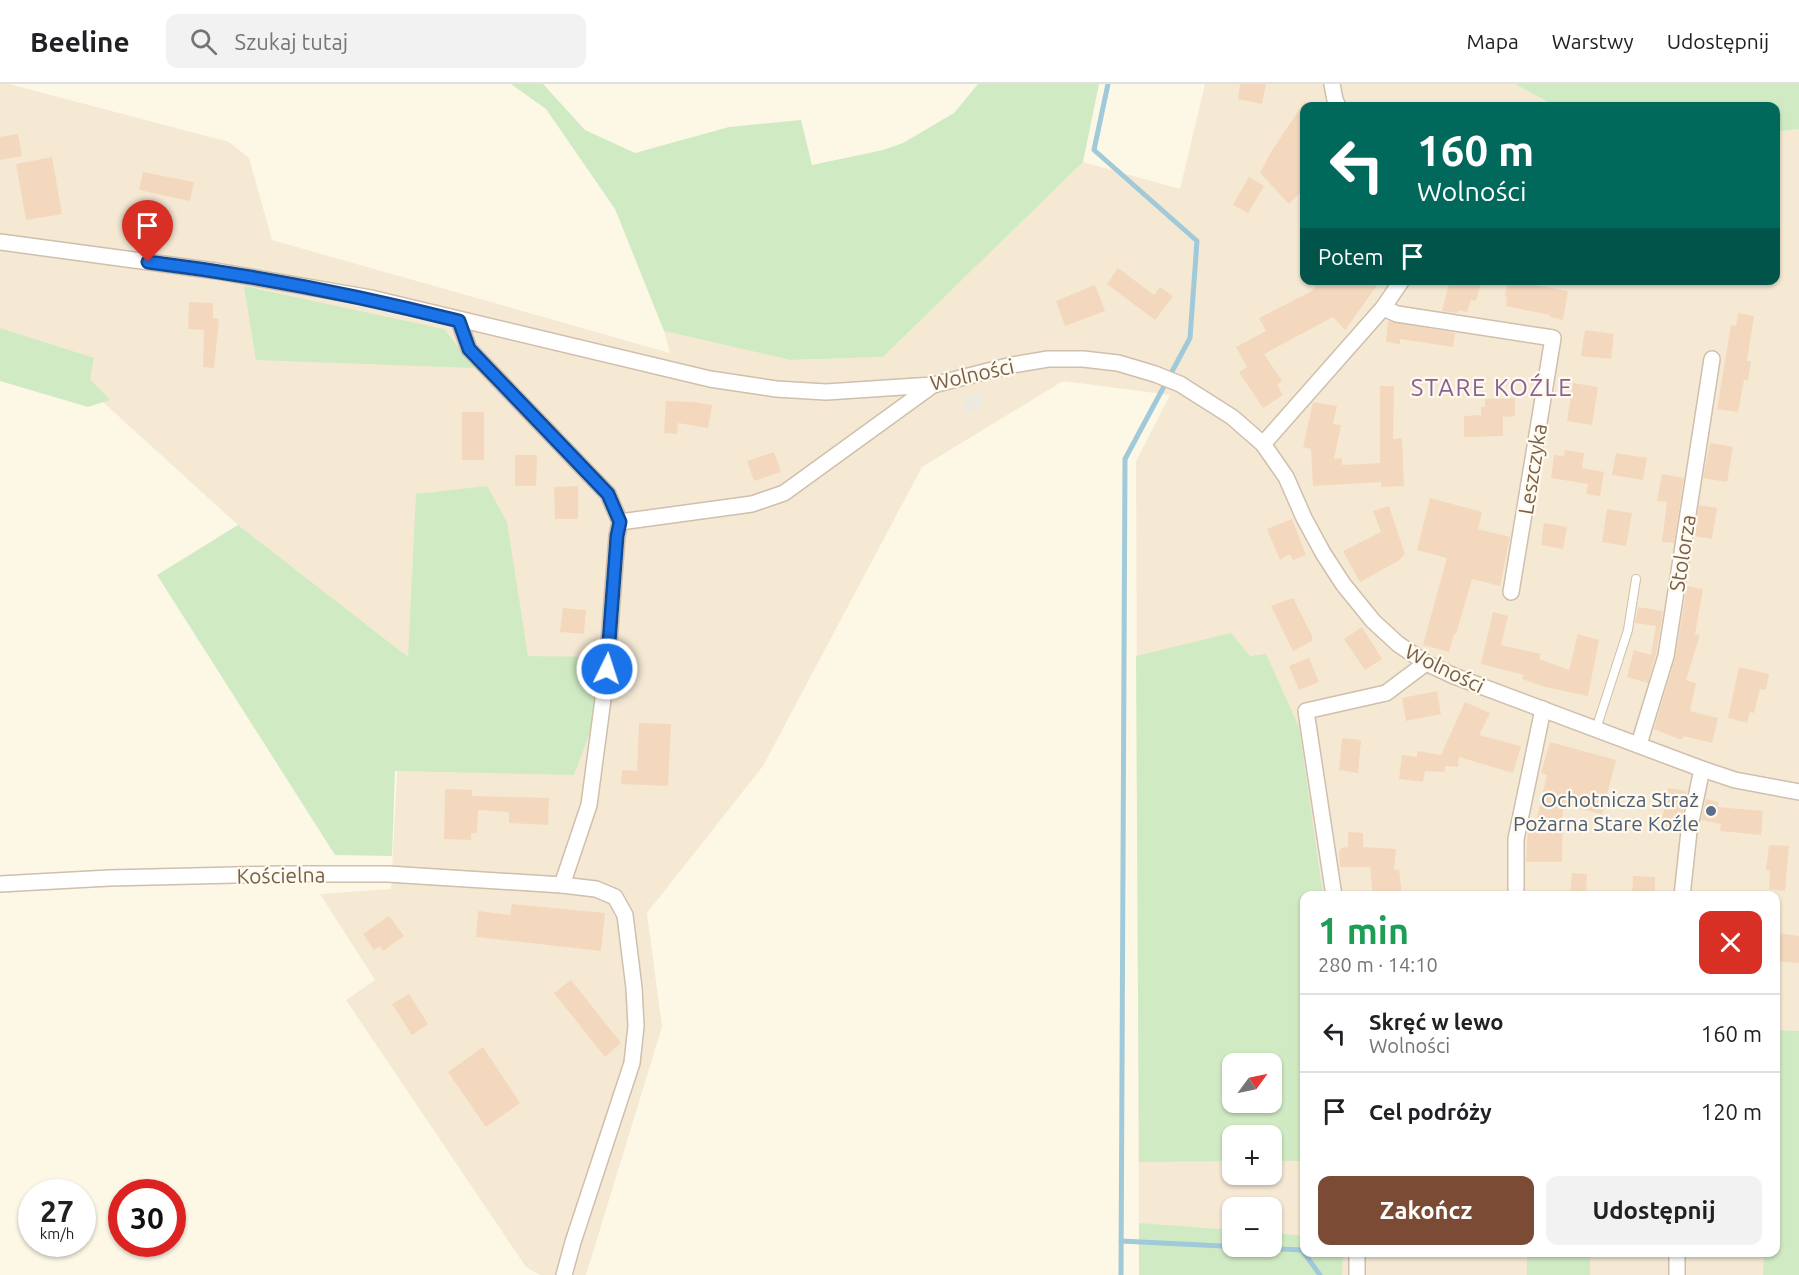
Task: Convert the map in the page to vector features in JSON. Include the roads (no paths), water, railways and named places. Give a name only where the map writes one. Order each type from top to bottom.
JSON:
[{"type":"street","points":[[1332,84],[1336,102]]},
{"type":"street","name":"Wolności","points":[[0,242],[216,271],[371,298],[459,321],[710,379],[776,389],[826,392],[933,385],[1012,365],[1048,359],[1083,359],[1119,363],[1155,374],[1180,384],[1232,417],[1263,444],[1286,477],[1304,518],[1343,584],[1373,621],[1398,644],[1426,663],[1454,676],[1702,769],[1735,780],[1799,792]]},
{"type":"street","points":[[1263,444],[1383,308],[1399,285]]},
{"type":"street","name":"Leszczyka","points":[[1383,308],[1397,314],[1552,338],[1511,592]]},
{"type":"street","points":[[459,321],[469,349],[608,494],[620,522],[607,669],[589,805],[562,885]]},
{"type":"street","name":"Stolorza","points":[[1639,744],[1666,656],[1712,359]]},
{"type":"street","points":[[620,522],[752,504],[784,493],[933,385]]},
{"type":"street","points":[[1333,891],[1306,711],[1386,693],[1426,663]]},
{"type":"street","points":[[1516,891],[1516,839],[1543,709]]},
{"type":"street","points":[[1683,891],[1689,831],[1702,769]]},
{"type":"street","name":"Kościelna","points":[[0,884],[109,878],[388,874],[562,885],[596,889],[615,897],[625,915],[636,1026],[632,1063],[564,1275]]},
{"type":"street","points":[[1357,1257],[1357,1275]]},
{"type":"street","points":[[1677,1257],[1677,1275]]},
{"type":"lane","points":[[1596,729],[1628,630],[1636,579]]},
{"type":"waterway","points":[[1108,84],[1094,150],[1197,241],[1190,338],[1125,459],[1121,1275]]},
{"type":"waterway","points":[[1121,1241],[1300,1250]]},
{"type":"waterway","points":[[1307,1257],[1320,1275]]},
{"type":"place","name":"Ochotnicza Straż Pożarna Stare Koźle","points":[[1711,811]]},
{"type":"district","name":"STARE KOŹLE","points":[[1492,387]]}]
